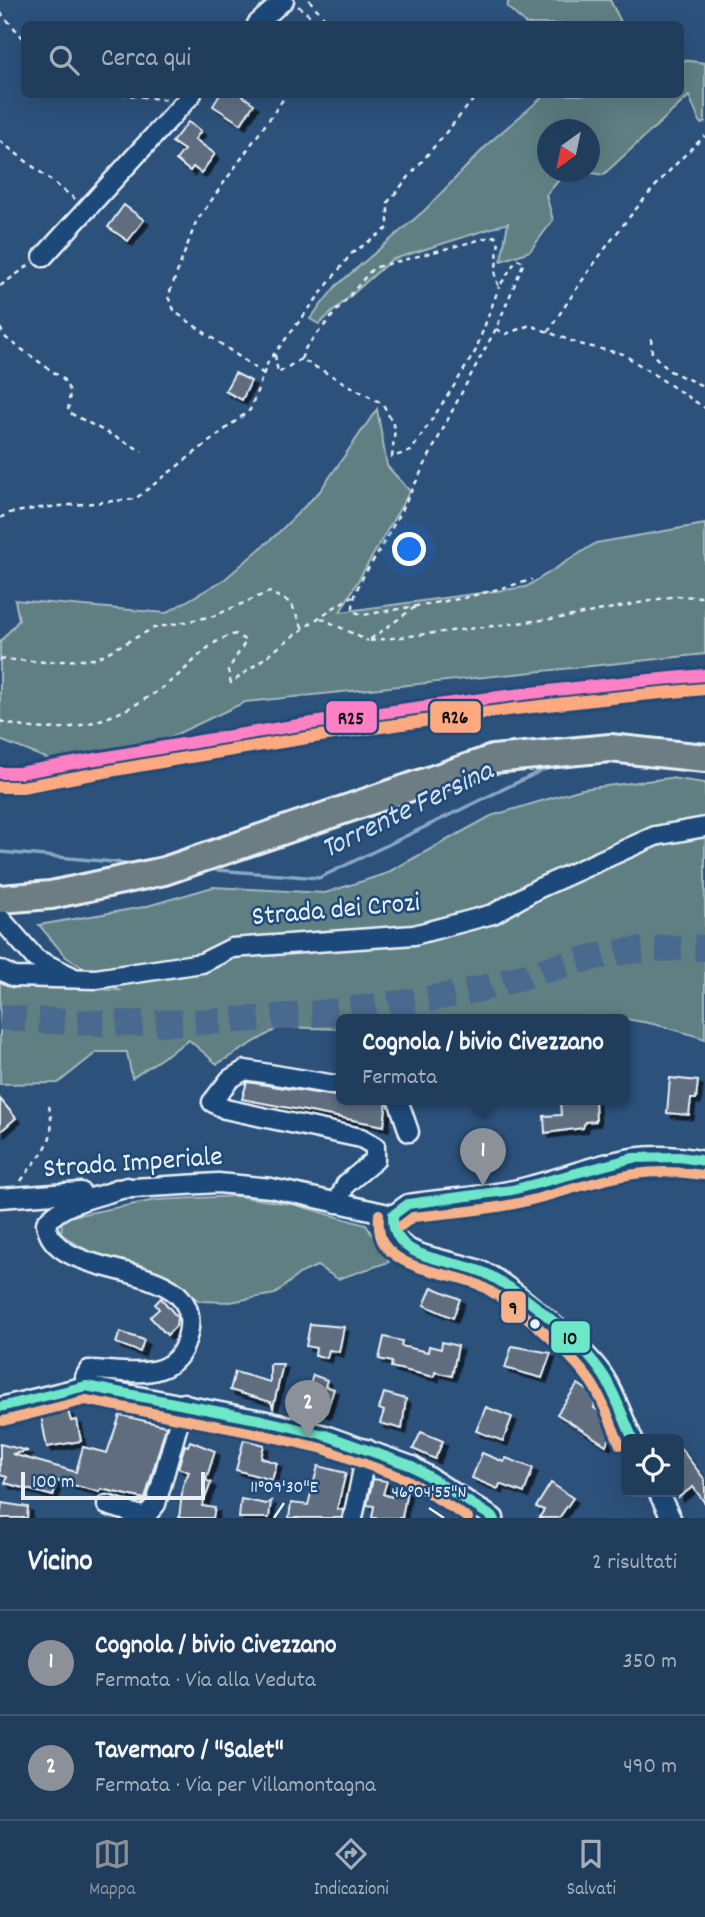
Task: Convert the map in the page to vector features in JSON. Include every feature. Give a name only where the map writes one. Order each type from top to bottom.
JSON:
[{"type":"highway","points":[[0,900],[51,895],[164,871],[493,759],[610,748],[705,758]]},
{"type":"street","points":[[260,21],[284,0]]},
{"type":"street","points":[[43,257],[189,98]]},
{"type":"street","name":"Strada dei Crozi","points":[[0,970],[14,977],[96,979],[202,963],[232,948],[414,935],[493,914],[537,889],[655,836],[705,827]]},
{"type":"street","points":[[0,918],[36,959],[77,978]]},
{"type":"street","points":[[336,1085],[245,1070],[230,1079],[212,1102],[225,1109],[361,1138],[375,1146],[375,1160],[346,1184],[337,1203]]},
{"type":"street","points":[[400,1105],[409,1132]]},
{"type":"street","points":[[631,1434],[598,1368],[589,1359],[490,1275],[468,1264],[409,1252],[390,1230],[393,1215],[408,1204],[525,1187],[594,1164],[636,1155],[671,1155],[705,1161]]},
{"type":"street","name":"Strada Imperiale","points":[[6,1199],[218,1183],[271,1188],[393,1215]]},
{"type":"street","points":[[86,1386],[85,1377],[89,1370],[142,1373],[169,1367],[185,1346],[190,1318],[181,1297],[157,1281],[99,1264],[58,1248],[47,1236],[46,1223],[64,1206],[83,1203],[127,1188]]},
{"type":"street","points":[[0,1406],[86,1386],[184,1403],[326,1435],[412,1466],[494,1518]]},
{"type":"street","points":[[107,1504],[145,1517],[156,1504],[184,1403]]},
{"type":"street","points":[[353,1518],[367,1449]]},
{"type":"street","points":[[660,1497],[670,1518]]},
{"type":"path","points":[[292,0],[316,21]]},
{"type":"path","points":[[309,0],[327,21]]},
{"type":"path","points":[[0,12],[21,36]]},
{"type":"path","points":[[264,374],[175,312],[168,297],[196,222],[284,98]]},
{"type":"path","points":[[0,518],[9,513],[40,508],[135,499],[250,410],[264,374],[275,355],[351,254],[388,228],[388,202],[475,98]]},
{"type":"path","points":[[548,332],[617,233],[664,176],[705,136]]},
{"type":"path","points":[[0,141],[75,198],[92,205]]},
{"type":"path","points":[[275,355],[278,373],[301,359],[306,347],[373,268],[494,236],[499,240],[495,277],[499,288]]},
{"type":"path","points":[[0,286],[43,257]]},
{"type":"path","points":[[0,721],[46,729],[78,728],[111,718],[174,679],[220,637],[236,634],[246,641],[228,670],[231,683],[353,596],[386,541],[449,413],[496,329],[524,262],[517,259],[499,288],[475,352],[411,450],[402,454],[392,457],[395,428],[383,404],[301,359]]},
{"type":"path","points":[[496,329],[506,334],[530,325],[579,344],[623,354],[705,408]]},
{"type":"path","points":[[0,328],[6,338],[63,379],[70,391],[68,412],[142,452]]},
{"type":"path","points":[[651,338],[652,354],[670,371],[705,387]]},
{"type":"path","points":[[353,596],[353,611],[363,615],[464,598],[532,580]]},
{"type":"path","points":[[0,659],[46,662],[94,659],[154,628],[214,616],[269,592],[291,603],[304,631]]},
{"type":"path","points":[[320,617],[368,641],[567,617],[675,596],[705,597]]},
{"type":"path","points":[[368,641],[417,605]]},
{"type":"path","points":[[6,1199],[50,1141],[54,1127],[49,1106]]},
{"type":"green space","points":[[509,0],[610,0],[620,21],[523,21],[507,7]]},
{"type":"green space","points":[[684,60],[705,63],[705,122],[701,124],[689,96],[603,175],[600,174],[600,119],[537,119],[537,182],[557,182],[546,195],[553,220],[530,251],[501,261],[508,223],[391,260],[319,324],[310,319],[336,286],[425,210],[490,142],[541,98],[684,98]]},
{"type":"green space","points":[[377,409],[387,466],[410,491],[340,612],[526,587],[596,543],[705,524],[705,654],[245,702],[89,775],[0,740],[0,642],[19,620],[15,600],[166,613],[225,579],[277,534],[320,491]]},
{"type":"green space","points":[[670,778],[705,783],[705,1039],[630,1020],[630,1014],[336,1014],[336,1029],[280,1027],[217,1064],[189,1040],[132,1078],[127,1052],[97,1052],[58,1083],[0,1084],[0,979],[11,985],[119,990],[66,957],[39,925],[144,907],[213,887],[325,893],[385,874],[491,816],[582,789]]},
{"type":"green space","points":[[237,1196],[296,1205],[366,1225],[389,1262],[338,1279],[317,1266],[299,1274],[275,1294],[230,1302],[200,1301],[147,1268],[89,1252],[61,1234],[62,1218],[156,1200]]},
{"type":"building","points":[[218,98],[246,98],[254,104],[241,124],[213,106]]},
{"type":"building","points":[[188,122],[201,131],[195,139],[215,154],[201,173],[193,167],[190,171],[176,160],[184,150],[172,142]]},
{"type":"building","points":[[124,205],[144,220],[128,241],[108,227]]},
{"type":"building","points":[[235,373],[251,381],[242,400],[225,391]]},
{"type":"building","points":[[670,1078],[698,1081],[696,1099],[691,1099],[689,1115],[667,1113]]},
{"type":"building","points":[[247,1082],[336,1096],[336,1105],[386,1105],[384,1126],[242,1099]]},
{"type":"building","points":[[0,1099],[16,1118],[0,1132]]},
{"type":"building","points":[[560,1105],[595,1105],[596,1121],[585,1122],[583,1128],[545,1133],[544,1116],[561,1115]]},
{"type":"building","points":[[432,1287],[460,1299],[453,1318],[424,1305]]},
{"type":"building","points":[[161,1298],[177,1317],[176,1326],[167,1335],[150,1317],[159,1309],[155,1304]]},
{"type":"building","points":[[310,1324],[344,1327],[339,1352],[329,1350],[327,1358],[315,1355],[316,1348],[306,1346]]},
{"type":"building","points":[[120,1332],[144,1340],[140,1352],[116,1343]]},
{"type":"building","points":[[384,1337],[402,1341],[401,1346],[428,1352],[429,1346],[441,1349],[442,1342],[458,1346],[452,1376],[435,1372],[434,1377],[391,1367],[392,1362],[379,1359]]},
{"type":"building","points":[[512,1346],[551,1353],[542,1378],[505,1368]]},
{"type":"building","points":[[270,1364],[283,1364],[273,1408],[271,1402],[230,1390],[235,1372],[270,1382]]},
{"type":"building","points":[[313,1375],[327,1380],[325,1386],[334,1389],[326,1413],[303,1406]]},
{"type":"building","points":[[578,1384],[596,1396],[594,1408],[605,1415],[602,1419],[614,1431],[606,1445],[557,1414]]},
{"type":"building","points":[[384,1393],[406,1399],[402,1429],[380,1423],[384,1411],[379,1409]]},
{"type":"building","points":[[486,1407],[512,1417],[503,1441],[476,1431]]},
{"type":"building","points":[[68,1411],[71,1421],[77,1420],[81,1441],[47,1447],[41,1416]]},
{"type":"building","points":[[120,1415],[166,1426],[145,1499],[101,1489],[100,1492],[57,1481],[53,1496],[5,1483],[7,1477],[0,1475],[0,1444],[28,1451],[12,1454],[76,1472],[83,1447],[107,1453]]},
{"type":"building","points":[[421,1432],[443,1441],[435,1459],[413,1449]]},
{"type":"building","points":[[244,1439],[264,1445],[261,1458],[277,1463],[272,1480],[236,1470]]},
{"type":"building","points":[[190,1441],[215,1451],[206,1480],[211,1483],[202,1506],[215,1508],[213,1518],[179,1518],[183,1485],[189,1472],[178,1468],[185,1445],[188,1446]]},
{"type":"building","points":[[482,1453],[504,1462],[506,1458],[533,1468],[524,1493],[500,1484],[498,1489],[472,1478]]},
{"type":"building","points":[[684,1453],[705,1480],[705,1503],[693,1487],[684,1493]]},
{"type":"building","points":[[318,1466],[346,1473],[337,1509],[343,1510],[342,1518],[289,1518],[291,1503],[308,1505]]},
{"type":"building","points":[[373,1479],[387,1481],[383,1494],[392,1497],[396,1488],[407,1490],[402,1518],[372,1518],[374,1506],[367,1505]]},
{"type":"building","points":[[551,1483],[573,1498],[559,1518],[539,1518],[544,1510],[536,1507]]},
{"type":"building","points":[[241,1499],[266,1504],[271,1501],[269,1518],[239,1518]]},
{"type":"building","points":[[2,1503],[28,1507],[27,1518],[0,1518]]},
{"type":"waterway","name":"Torrente Fersina","points":[[695,744],[705,743]]},
{"type":"waterway","name":"Torrente Fersina","points":[[204,869],[319,878],[545,769],[573,764]]},
{"type":"waterway","name":"Torrente Fersina","points":[[0,852],[137,864]]},
{"type":"tunnel","points":[[0,1017],[110,1023],[280,1017],[445,996],[589,958],[622,952],[705,948]]},
{"type":"transit line","name":"R25","points":[[0,773],[19,773],[275,729],[447,704],[705,675]]},
{"type":"transit line","name":"R26","points":[[0,787],[22,787],[277,743],[447,718],[705,689]]},
{"type":"transit line","name":"10","points":[[393,1215],[408,1204],[512,1190],[633,1158],[679,1157],[705,1161]]},
{"type":"transit line","name":"9","points":[[401,1226],[413,1217],[514,1204],[629,1175],[651,1172],[703,1175]]},
{"type":"transit line","name":"9","points":[[379,1214],[380,1235],[384,1245],[401,1260],[477,1284],[522,1314],[554,1342],[591,1382],[604,1405],[620,1445]]},
{"type":"transit line","name":"10","points":[[393,1215],[395,1231],[402,1242],[413,1251],[487,1274],[518,1293],[567,1333],[604,1376],[631,1434]]},
{"type":"transit line","name":"10","points":[[0,1407],[86,1386],[262,1420],[325,1435],[412,1466],[494,1518]]},
{"type":"transit line","name":"9","points":[[3,1421],[86,1400],[259,1434],[321,1448],[406,1479],[468,1518]]},
{"type":"place","name":"Cognola / bivio Civezzano","points":[[483,1186]]},
{"type":"place","name":"Tavernaro / \"Salet\"","points":[[308,1438]]}]
